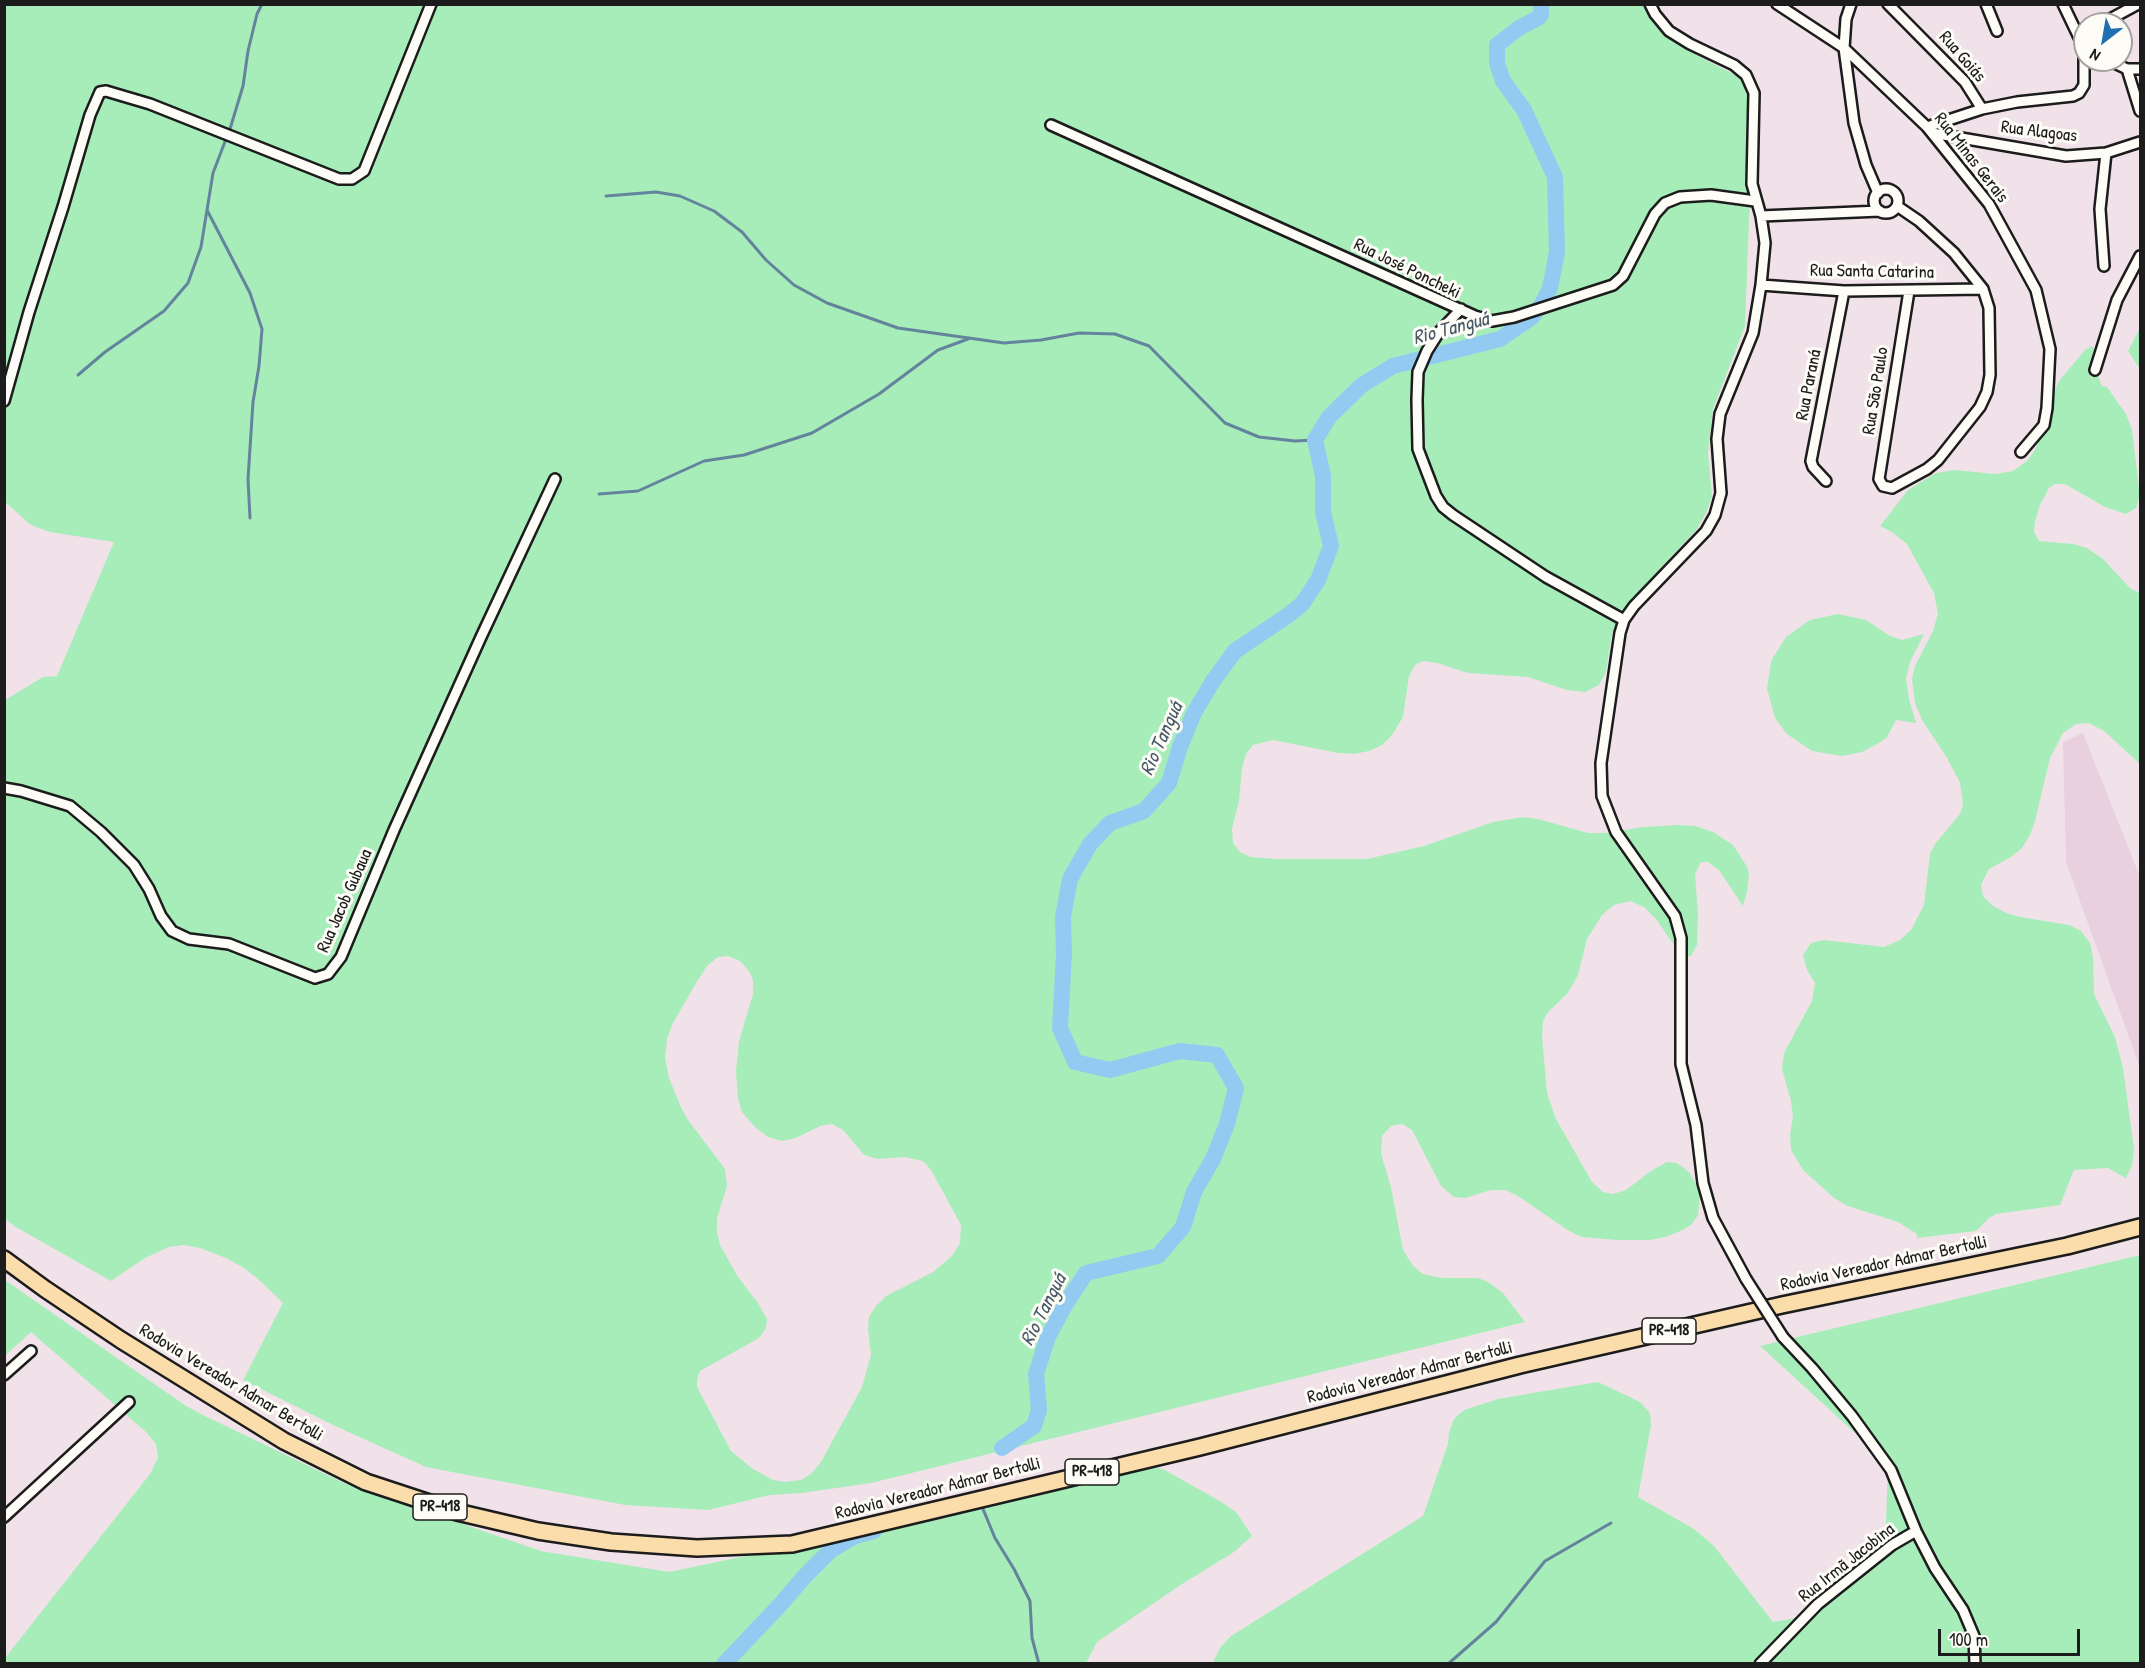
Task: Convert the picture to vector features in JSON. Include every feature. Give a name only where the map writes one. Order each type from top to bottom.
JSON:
[{"type":"highway","name":"Rodovia Vereador Admar Bertolli","points":[[4,1259],[122,1340],[284,1441],[366,1482],[457,1512],[538,1531],[611,1542],[697,1548],[792,1544],[1200,1447],[1531,1363],[1782,1305],[2067,1246],[2140,1227]]},
{"type":"street","points":[[4,401],[90,115],[100,92],[106,91],[150,104],[339,179],[352,179],[364,171],[431,4]]},
{"type":"street","points":[[1624,620],[1648,591],[1706,531],[1715,515],[1721,493],[1717,439],[1720,414],[1754,333],[1765,243],[1761,216],[1752,184],[1754,93],[1746,75],[1734,65],[1690,44],[1670,31],[1654,14],[1650,4]]},
{"type":"street","name":"Rua Minas Gerais","points":[[1777,4],[1844,48],[1930,130],[1989,204],[2036,290],[2050,349],[2047,408],[2044,425],[2020,453]]},
{"type":"street","points":[[1851,4],[1846,19],[1844,48],[1857,141],[1878,193]]},
{"type":"street","name":"Rua Goiás","points":[[1888,4],[1965,82],[1982,109]]},
{"type":"street","points":[[1986,4],[1997,31]]},
{"type":"street","points":[[2063,4],[2073,21]]},
{"type":"street","points":[[2123,12],[2138,4]]},
{"type":"street","points":[[1930,130],[1982,109],[2017,102],[2073,96],[2079,93],[2084,85],[2084,72]]},
{"type":"street","points":[[2128,72],[2140,111]]},
{"type":"street","name":"Rua José Poncheki","points":[[1051,125],[1461,309],[1439,332],[1418,372],[1418,449],[1436,496],[1443,507],[1453,515],[1546,577],[1624,620]]},
{"type":"street","name":"Rua Alagoas","points":[[1930,130],[2066,156],[2106,153],[2140,142]]},
{"type":"street","points":[[2104,266],[2100,209],[2106,153]]},
{"type":"street","points":[[1761,216],[1880,211],[1887,213],[1897,206],[1898,198],[1893,191],[1885,189],[1878,193],[1874,200],[1880,211]]},
{"type":"street","points":[[1461,309],[1492,321],[1613,285],[1623,276],[1655,214],[1665,203],[1680,197],[1711,195],[1755,201]]},
{"type":"street","points":[[1897,206],[1919,221],[1954,253],[1983,289]]},
{"type":"street","points":[[2095,370],[2117,300],[2140,256]]},
{"type":"street","name":"Rua Santa Catarina","points":[[1761,285],[1844,291],[1983,289]]},
{"type":"street","name":"Rua São Paulo","points":[[1909,291],[1879,479],[1883,486],[1892,488],[1927,469],[1938,460],[1980,407],[1987,392],[1990,375],[1989,308],[1983,289]]},
{"type":"street","name":"Rua Paraná","points":[[1826,481],[1813,467],[1811,461],[1844,291]]},
{"type":"street","name":"Rua Jacob Gubaua","points":[[4,788],[70,806],[101,832],[134,865],[149,889],[161,916],[172,931],[189,939],[229,944],[315,978],[328,974],[341,957],[394,830],[480,637],[555,479]]},
{"type":"street","name":"Rua Irmã Jacobina","points":[[1624,620],[1620,633],[1601,763],[1602,796],[1616,832],[1675,916],[1681,938],[1681,1065],[1696,1125],[1703,1183],[1713,1218],[1746,1279],[1783,1337],[1852,1416],[1891,1470],[1916,1531],[1892,1545],[1818,1604],[1760,1664]]},
{"type":"street","points":[[4,1375],[30,1351]]},
{"type":"street","points":[[4,1517],[129,1402]]},
{"type":"street","points":[[1916,1531],[1935,1568],[1963,1610],[1974,1636],[1975,1664]]},
{"type":"shaded area","points":[[2083,733],[2140,877],[2140,1068],[2066,862],[2063,742]]},
{"type":"green space","points":[[4,5],[1650,5],[1672,37],[1683,48],[1741,78],[1749,89],[1753,116],[1745,326],[1713,409],[1708,452],[1712,497],[1706,513],[1697,529],[1636,595],[1616,625],[1612,634],[1606,672],[1599,685],[1585,692],[1567,690],[1528,677],[1468,673],[1424,661],[1416,664],[1409,676],[1403,717],[1392,735],[1382,745],[1354,754],[1273,740],[1253,745],[1246,754],[1242,768],[1239,801],[1232,829],[1233,843],[1240,852],[1251,857],[1276,859],[1367,859],[1424,846],[1493,822],[1523,817],[1588,833],[1609,833],[1642,827],[1695,826],[1713,832],[1733,845],[1749,873],[1743,906],[1719,870],[1708,862],[1701,862],[1695,874],[1698,913],[1697,945],[1691,956],[1687,957],[1678,951],[1656,919],[1644,907],[1630,901],[1614,905],[1602,915],[1587,939],[1578,975],[1568,993],[1548,1012],[1543,1021],[1542,1036],[1547,1093],[1556,1119],[1592,1182],[1603,1192],[1613,1194],[1626,1190],[1667,1162],[1677,1163],[1690,1173],[1700,1193],[1698,1215],[1692,1224],[1683,1230],[1650,1240],[1582,1237],[1505,1190],[1491,1190],[1465,1198],[1454,1197],[1441,1186],[1412,1130],[1402,1124],[1391,1126],[1382,1136],[1381,1154],[1391,1187],[1403,1250],[1413,1266],[1423,1274],[1442,1278],[1478,1278],[1488,1282],[1503,1293],[1525,1322],[871,1483],[770,1495],[708,1510],[625,1505],[426,1467],[335,1426],[243,1380],[283,1303],[244,1268],[200,1248],[184,1245],[169,1247],[145,1258],[111,1281],[14,1226],[4,1218],[5,700],[43,677],[57,676],[114,542],[50,532],[31,525],[5,502]],"holes":[[[728,956],[740,961],[753,980],[753,994],[739,1041],[736,1071],[738,1099],[742,1112],[755,1127],[768,1137],[782,1141],[796,1138],[820,1126],[832,1124],[843,1130],[864,1155],[878,1159],[905,1157],[923,1161],[931,1170],[961,1225],[960,1243],[952,1256],[933,1272],[886,1296],[876,1306],[869,1317],[871,1355],[862,1387],[821,1462],[812,1473],[801,1480],[785,1482],[773,1480],[753,1469],[731,1451],[697,1387],[700,1371],[759,1338],[766,1328],[767,1319],[738,1277],[720,1245],[717,1218],[727,1186],[725,1169],[688,1120],[669,1078],[665,1058],[667,1039],[672,1025],[707,966],[718,957]]]},
{"type":"green space","points":[[2140,328],[2140,369],[2128,351]]},
{"type":"green space","points":[[2092,346],[2097,352],[2098,376],[2102,386],[2107,387],[2126,414],[2132,430],[2140,496],[2136,508],[2126,514],[2105,507],[2065,484],[2055,484],[2049,488],[2040,505],[2034,532],[2039,541],[2073,544],[2087,548],[2103,559],[2131,589],[2140,593],[2140,764],[2104,731],[2089,723],[2076,724],[2063,733],[2050,758],[2030,835],[2022,848],[1989,869],[1981,885],[1983,896],[1993,906],[2006,913],[2069,925],[2081,931],[2090,943],[2093,957],[2094,994],[2115,1037],[2123,1068],[2134,1149],[2132,1165],[2126,1178],[2108,1168],[2074,1170],[2060,1205],[1996,1214],[1976,1231],[1917,1238],[1917,1234],[1898,1222],[1848,1206],[1834,1198],[1803,1170],[1791,1150],[1790,1135],[1793,1117],[1782,1069],[1784,1053],[1812,1001],[1815,983],[1807,970],[1803,955],[1811,943],[1824,940],[1884,947],[1900,940],[1911,930],[1924,905],[1930,854],[1935,844],[1960,814],[1963,804],[1960,783],[1922,720],[1915,703],[1912,679],[1915,666],[1933,631],[1938,614],[1934,593],[1907,544],[1880,526],[1908,490],[1936,473],[1955,470],[1995,474],[2013,471],[2027,461],[2035,450],[2046,423],[2052,396],[2059,381],[2085,350]]},
{"type":"green space","points":[[1838,614],[1866,620],[1890,636],[1902,640],[1924,634],[1910,662],[1906,678],[1916,723],[1896,720],[1887,737],[1879,743],[1862,752],[1842,756],[1812,751],[1787,734],[1775,718],[1767,689],[1771,661],[1786,637],[1810,620]]},
{"type":"green space","points":[[2140,1255],[2140,1663],[1212,1664],[1220,1648],[1231,1636],[1423,1516],[1448,1444],[1449,1432],[1454,1419],[1464,1410],[1498,1399],[1598,1382],[1640,1402],[1650,1413],[1651,1425],[1638,1497],[1694,1529],[1714,1546],[1773,1622],[1807,1616],[1877,1552],[1884,1537],[1886,1523],[1888,1463],[1760,1346]]},
{"type":"green space","points":[[5,1280],[186,1406],[205,1416],[344,1483],[541,1551],[669,1572],[1033,1496],[1150,1467],[1163,1469],[1223,1503],[1237,1513],[1252,1536],[1234,1552],[1182,1584],[1097,1642],[1086,1663],[5,1663],[5,1658],[150,1474],[158,1458],[156,1444],[146,1432],[31,1332],[5,1356]]},
{"type":"waterway","points":[[230,129],[243,86],[257,14],[262,4]]},
{"type":"waterway","name":"Rio Tanguá","points":[[1002,1448],[1034,1426],[1039,1410],[1036,1374],[1048,1337],[1086,1273],[1158,1256],[1183,1227],[1194,1192],[1213,1159],[1227,1124],[1236,1088],[1217,1055],[1180,1051],[1110,1070],[1075,1062],[1060,1028],[1064,954],[1063,917],[1070,879],[1090,844],[1110,823],[1144,811],[1169,783],[1194,713],[1213,681],[1235,651],[1302,604],[1318,580],[1331,546],[1323,512],[1323,476],[1315,440],[1329,417],[1362,385],[1393,366],[1500,339],[1531,318],[1542,304],[1550,288],[1557,252],[1555,177],[1524,110],[1503,81],[1497,63],[1497,45],[1519,28],[1538,18],[1541,15],[1541,4]]},
{"type":"waterway","points":[[78,375],[105,352],[164,311],[188,283],[201,247],[213,173],[226,139]]},
{"type":"waterway","points":[[606,196],[656,192],[680,196],[714,211],[742,232],[766,260],[794,285],[827,303],[898,328],[1004,343],[1041,340],[1079,333],[1115,334],[1149,346],[1225,423],[1259,437],[1295,441],[1315,440]]},
{"type":"waterway","points":[[207,210],[250,293],[262,329],[253,402],[248,479],[250,518]]},
{"type":"waterway","points":[[599,494],[638,491],[704,461],[744,455],[812,433],[879,394],[938,350],[968,339]]},
{"type":"waterway","points":[[983,1509],[995,1538],[1030,1601],[1032,1638],[1039,1664]]},
{"type":"waterway","points":[[1448,1664],[1496,1622],[1545,1561],[1611,1523]]},
{"type":"waterway","name":"Rio Tanguá","points":[[724,1664],[831,1550],[855,1536],[874,1531]]}]
